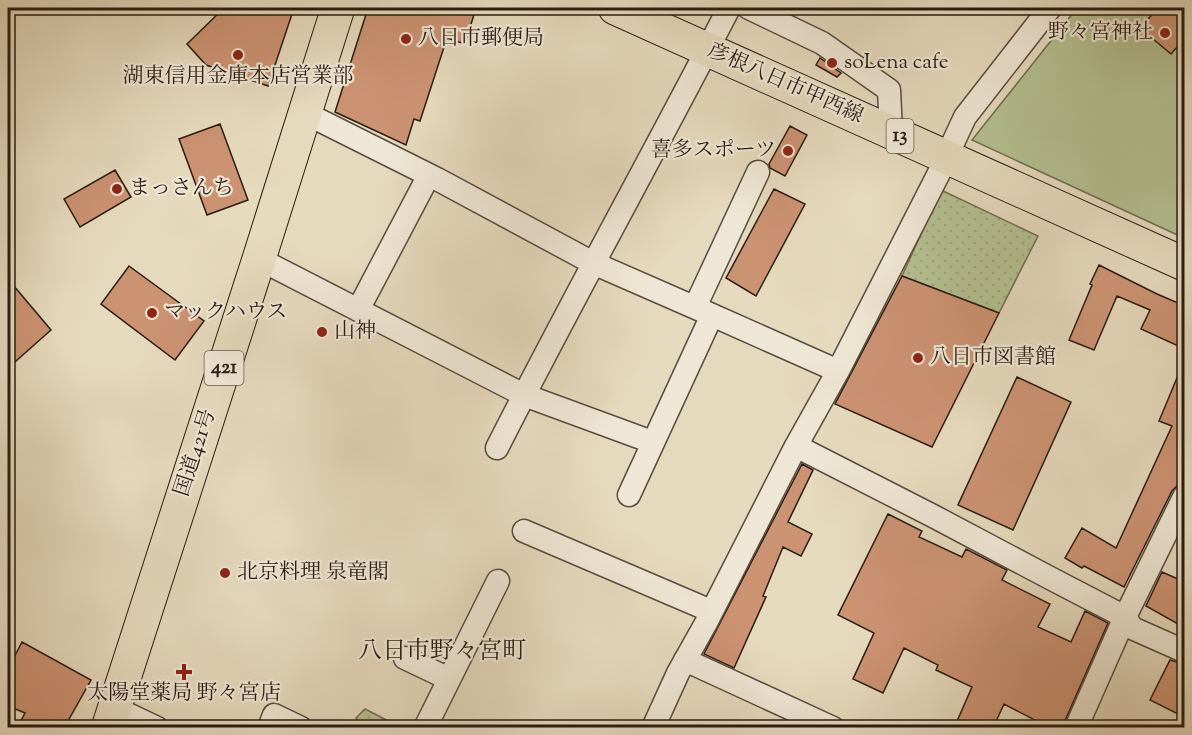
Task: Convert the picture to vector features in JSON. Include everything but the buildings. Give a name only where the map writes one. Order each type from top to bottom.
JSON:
[{"type":"main road","name":"国道421号","points":[[111,718],[338,8]]},
{"type":"main road","name":"彦根八日市甲西線","points":[[615,8],[1185,264]]},
{"type":"street","points":[[497,448],[729,8]]},
{"type":"street","points":[[749,8],[822,43],[889,90],[891,132]]},
{"type":"street","points":[[653,728],[678,673],[796,446],[838,371],[965,117],[1050,8]]},
{"type":"street","points":[[306,113],[429,175],[593,263],[838,371]]},
{"type":"street","points":[[628,495],[652,442],[758,172]]},
{"type":"street","points":[[358,309],[429,175]]},
{"type":"street","points":[[259,259],[524,395],[652,442]]},
{"type":"street","points":[[796,446],[1125,616],[1132,628],[1185,651]]},
{"type":"street","points":[[1076,728],[1125,616],[1185,497]]},
{"type":"street","points":[[524,531],[711,611]]},
{"type":"street","points":[[425,728],[498,581]]},
{"type":"street","points":[[405,658],[449,679]]},
{"type":"street","points":[[685,660],[833,728]]},
{"type":"street","points":[[268,728],[274,715],[301,728]]},
{"type":"street","points":[[111,718],[157,728]]},
{"type":"green space","points":[[1077,8],[1184,8],[1184,238],[972,140]]},
{"type":"green space","points":[[941,190],[1038,236],[999,313],[902,276]]},
{"type":"green space","points":[[365,709],[400,727],[362,727],[356,718]]},
{"type":"place","name":"野々宮神社","points":[[1165,33]]},
{"type":"place","name":"八日市郵便局","points":[[406,39]]},
{"type":"place","name":"湖東信用金庫本店営業部","points":[[238,55]]},
{"type":"place","name":"soLena cafe","points":[[832,63]]},
{"type":"place","name":"喜多スポーツ","points":[[788,151]]},
{"type":"place","name":"まっさんち","points":[[117,189]]},
{"type":"place","name":"マックハウス","points":[[152,313]]},
{"type":"place","name":"山神","points":[[322,332]]},
{"type":"place","name":"八日市図書館","points":[[918,358]]},
{"type":"place","name":"北京料理 泉竜閣","points":[[225,573]]},
{"type":"place","name":"太陽堂薬局 野々宮店","points":[[184,672]]},
{"type":"district","name":"八日市野々宮町","points":[[442,652]]}]
